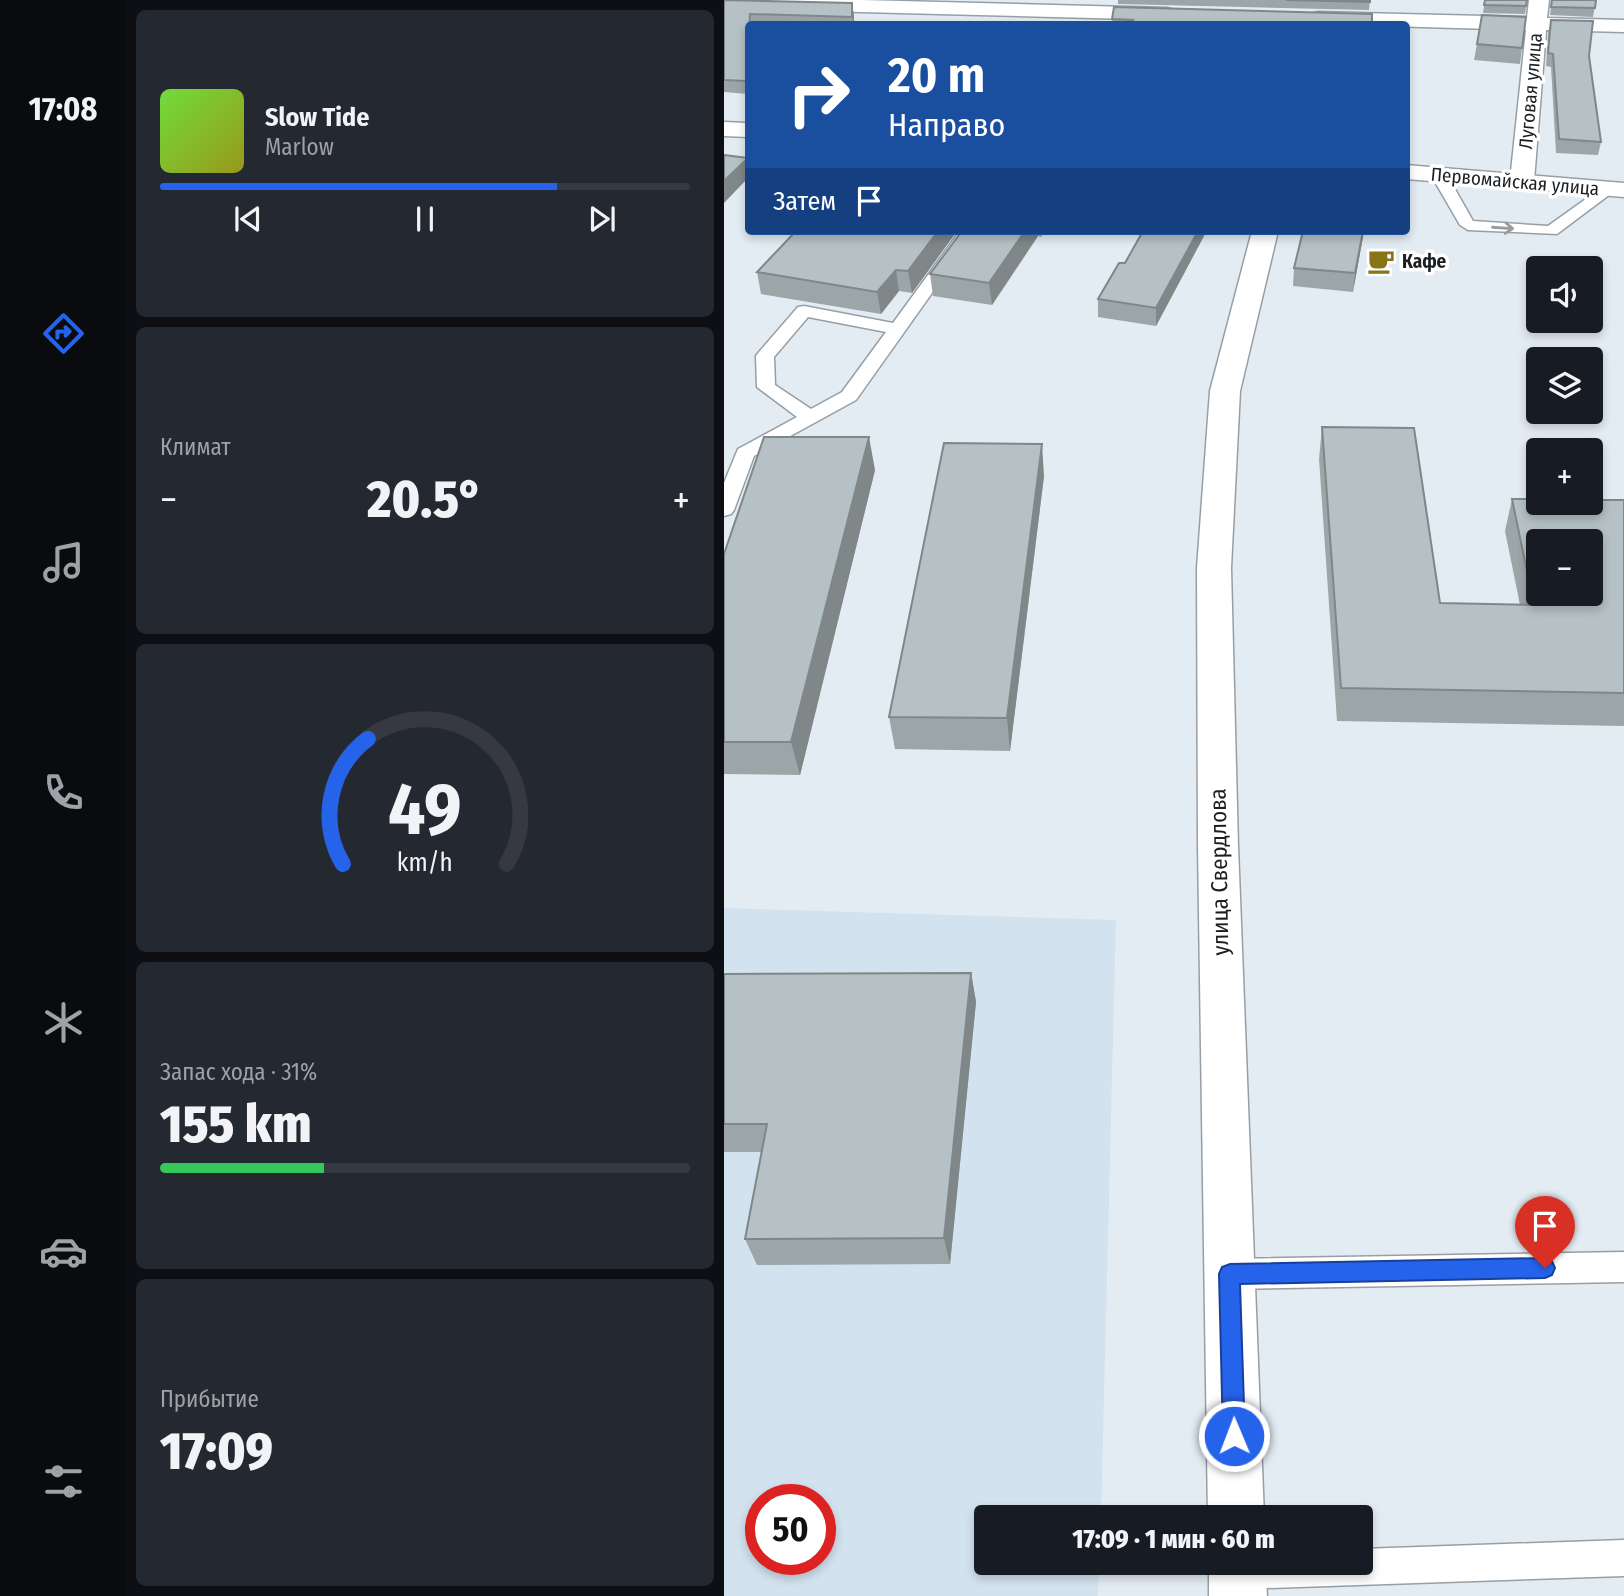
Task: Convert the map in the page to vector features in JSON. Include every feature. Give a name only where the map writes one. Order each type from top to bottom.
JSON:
[{"type":"street","points":[[732,0],[747,3],[1190,15]]},
{"type":"street","name":"Луговая улица","points":[[1522,181],[1539,0]]},
{"type":"street","points":[[1301,18],[1624,26]]},
{"type":"street","points":[[724,129],[745,130]]},
{"type":"street","name":"Первомайская улица","points":[[1410,172],[1616,190]]},
{"type":"street","name":"улица Свердлова","points":[[1236,1505],[1218,846],[1214,568],[1225,391],[1264,235]]},
{"type":"lane","points":[[1439,175],[1468,225],[1551,231],[1616,190]]},
{"type":"lane","points":[[724,510],[745,453],[849,396],[965,235]]},
{"type":"lane","points":[[810,417],[766,387],[765,356],[804,311],[898,329]]},
{"type":"lane","points":[[1230,1274],[1624,1267]]},
{"type":"lane","points":[[1237,1577],[1624,1558]]},
{"type":"shaded area","points":[[724,908],[1116,920],[1101,1505],[974,1505],[974,1575],[1099,1575],[1098,1596],[724,1596]]},
{"type":"building","points":[[724,0],[852,3],[852,17],[750,14],[750,21],[745,21],[745,81],[724,80]]},
{"type":"building","points":[[1286,0],[1370,0],[1370,2]]},
{"type":"building","points":[[1485,0],[1527,0],[1526,6],[1484,5]]},
{"type":"building","points":[[1552,0],[1596,0],[1595,8],[1551,7]]},
{"type":"building","points":[[1114,7],[1372,14],[1372,21],[1112,19]]},
{"type":"building","points":[[1482,15],[1526,17],[1522,48],[1477,44]]},
{"type":"building","points":[[1551,20],[1593,21],[1589,56],[1601,142],[1559,139],[1553,54],[1548,53]]},
{"type":"building","points":[[724,155],[745,158],[745,161],[724,181]]},
{"type":"building","points":[[792,235],[935,235],[908,271],[896,270],[877,292],[757,272]]},
{"type":"building","points":[[959,235],[1022,235],[989,283],[930,274]]},
{"type":"building","points":[[1141,235],[1196,235],[1156,308],[1098,299],[1119,263],[1125,263]]},
{"type":"building","points":[[1302,235],[1362,235],[1355,273],[1294,268]]},
{"type":"building","points":[[1322,427],[1414,428],[1440,603],[1603,606],[1603,529],[1526,529],[1526,566],[1512,499],[1526,499],[1526,515],[1603,515],[1603,500],[1624,500],[1624,693],[1341,688]]},
{"type":"building","points":[[764,437],[869,437],[791,742],[724,742],[724,554]]},
{"type":"building","points":[[944,443],[1042,444],[1007,718],[889,717]]},
{"type":"building","points":[[971,973],[944,1238],[745,1239],[767,1124],[724,1124],[724,974]]},
{"type":"place","name":"Кафе","points":[[1381,261]]},
{"type":"route","points":[[1234,1436],[1230,1274],[1545,1268]]}]
